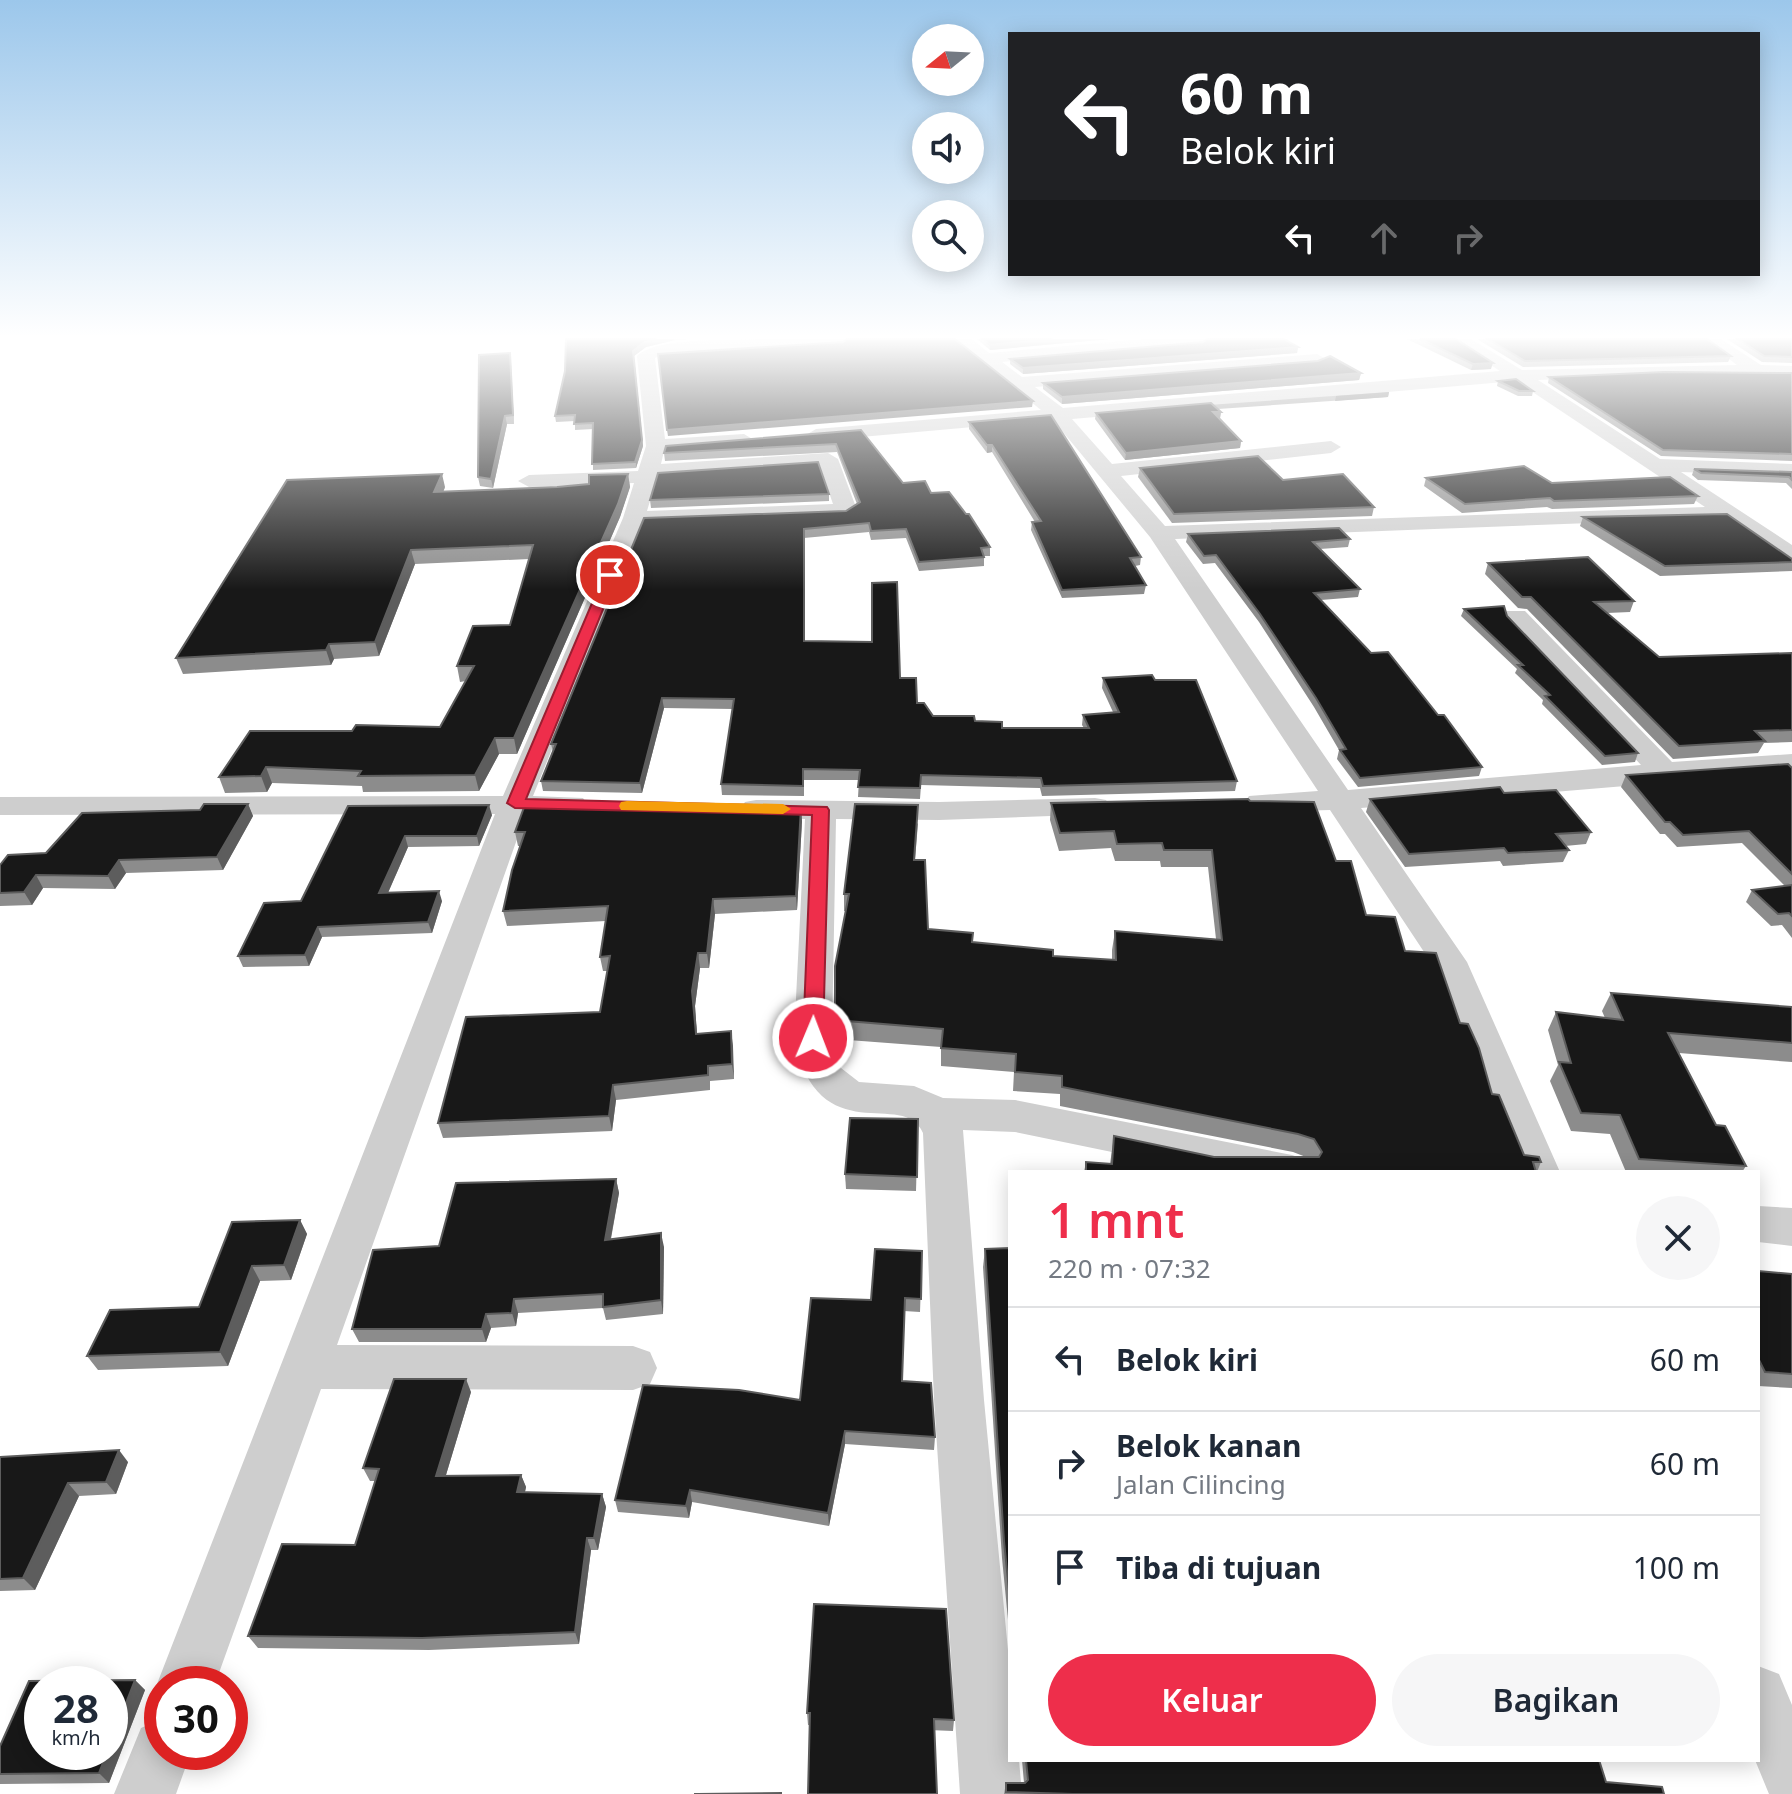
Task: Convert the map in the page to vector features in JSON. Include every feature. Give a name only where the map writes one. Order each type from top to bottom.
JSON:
[{"type":"street","points":[[193,1666],[515,803],[634,518],[656,446],[653,423]]},
{"type":"street","points":[[854,532],[828,459],[807,435],[947,423]]},
{"type":"street","points":[[1065,423],[1159,533],[1449,962],[1538,1170]]},
{"type":"street","points":[[1590,423],[1792,555]]},
{"type":"street","points":[[656,446],[761,439]]},
{"type":"street","points":[[1106,471],[1331,447]]},
{"type":"street","points":[[529,481],[828,459]]},
{"type":"street","points":[[1653,465],[1792,470]]},
{"type":"street","points":[[634,518],[846,510]]},
{"type":"street","points":[[1159,533],[1628,514],[1730,514]]},
{"type":"street","points":[[1516,616],[1664,771]]},
{"type":"street","points":[[1234,804],[1343,801],[1664,771],[1786,770]]},
{"type":"street","points":[[0,806],[515,803],[607,806]]},
{"type":"street","points":[[729,808],[821,810],[1125,806]]},
{"type":"street","points":[[821,810],[813,1038],[819,1062],[829,1082],[849,1095],[919,1102],[937,1113],[1015,1116],[1282,1170]]},
{"type":"street","points":[[937,1113],[948,1157],[959,1400],[991,1794]]},
{"type":"street","points":[[1760,1224],[1792,1227]]},
{"type":"street","points":[[304,1367],[633,1368]]},
{"type":"street","points":[[1760,1700],[1792,1776]]},
{"type":"street","points":[[145,1794],[154,1770]]},
{"type":"building","points":[[478,423],[504,423],[491,479],[478,477]]},
{"type":"building","points":[[574,423],[640,423],[642,440],[635,462],[592,464],[593,423]]},
{"type":"building","points":[[666,423],[759,423],[667,430]]},
{"type":"building","points":[[970,423],[1056,423],[1141,557],[1130,558],[1146,585],[1062,590],[1032,522],[1041,521],[992,445],[987,445]]},
{"type":"building","points":[[1103,423],[1223,423],[1241,441],[1126,453]]},
{"type":"building","points":[[1620,423],[1792,423],[1792,454],[1663,450]]},
{"type":"building","points":[[861,430],[903,483],[925,481],[931,493],[949,492],[969,514],[990,547],[981,548],[984,557],[919,562],[906,529],[871,531],[869,523],[804,529],[804,641],[872,642],[872,583],[897,582],[900,678],[916,678],[917,703],[924,703],[933,716],[974,716],[975,721],[1002,722],[1002,728],[1089,728],[1083,715],[1119,712],[1103,678],[1152,675],[1155,680],[1196,680],[1237,781],[1043,786],[1041,778],[921,775],[920,788],[858,787],[860,770],[803,769],[803,786],[721,784],[734,699],[662,698],[640,783],[541,781],[556,744],[551,744],[644,518],[846,511],[860,502],[836,444],[664,453],[666,446]]},
{"type":"building","points":[[1258,456],[1283,480],[1343,474],[1374,507],[1174,514],[1140,468]]},
{"type":"building","points":[[818,462],[829,494],[650,500],[658,473]]},
{"type":"building","points":[[1524,466],[1552,483],[1670,477],[1698,496],[1554,501],[1550,498],[1465,504],[1426,478]]},
{"type":"building","points":[[1694,469],[1792,472],[1792,480],[1789,477],[1701,473]]},
{"type":"building","points":[[442,474],[434,492],[557,487],[589,484],[589,475],[628,474],[618,504],[514,738],[495,738],[475,775],[358,776],[361,771],[266,767],[261,776],[219,777],[250,731],[352,731],[356,725],[440,727],[474,666],[457,666],[473,626],[510,625],[533,545],[411,550],[375,642],[329,644],[326,650],[176,658],[287,480]]},
{"type":"building","points":[[1727,514],[1792,559],[1792,562],[1665,566],[1583,517]]},
{"type":"building","points":[[1339,528],[1350,539],[1313,542],[1360,589],[1314,593],[1371,653],[1388,652],[1438,715],[1444,715],[1482,767],[1360,778],[1340,750],[1346,749],[1316,698],[1260,614],[1216,555],[1204,556],[1188,534]]},
{"type":"building","points":[[1588,557],[1634,601],[1594,602],[1659,657],[1792,653],[1792,730],[1755,731],[1765,741],[1679,746],[1531,597],[1522,597],[1488,563]]},
{"type":"building","points":[[1504,606],[1507,616],[1638,753],[1605,756],[1518,665],[1523,665],[1464,609]]},
{"type":"building","points":[[1788,764],[1792,768],[1792,874],[1749,831],[1683,835],[1670,822],[1665,822],[1626,775]]},
{"type":"building","points":[[1500,787],[1504,793],[1556,790],[1591,832],[1556,834],[1569,850],[1508,853],[1504,848],[1409,854],[1370,799]]},
{"type":"building","points":[[1248,799],[1314,802],[1336,861],[1351,861],[1366,915],[1395,917],[1405,951],[1436,953],[1460,1023],[1468,1024],[1479,1048],[1492,1094],[1499,1095],[1524,1155],[1539,1157],[1541,1162],[1533,1162],[1535,1170],[1086,1170],[1086,1162],[1112,1164],[1114,1136],[1214,1157],[1319,1157],[1322,1152],[1314,1139],[1298,1134],[1062,1087],[1062,1076],[1015,1072],[1016,1054],[941,1048],[943,1029],[835,1020],[835,966],[849,894],[844,894],[855,804],[918,805],[914,860],[925,860],[928,929],[973,933],[972,942],[1053,950],[1053,956],[1116,960],[1115,931],[1222,940],[1212,850],[1164,850],[1162,843],[1117,844],[1114,831],[1060,833],[1051,803]]},
{"type":"building","points":[[526,802],[801,807],[796,896],[713,899],[707,953],[698,953],[692,991],[696,1034],[731,1031],[732,1064],[708,1066],[708,1075],[613,1085],[609,1116],[438,1123],[466,1017],[600,1012],[610,956],[600,957],[608,906],[503,911],[525,832],[515,832]]},
{"type":"building","points":[[204,804],[248,804],[217,857],[119,860],[108,876],[36,875],[24,892],[0,893],[0,865],[8,855],[46,853],[82,813],[200,810]]},
{"type":"building","points":[[489,805],[477,836],[405,836],[379,893],[439,891],[428,922],[318,927],[305,955],[238,956],[264,903],[301,901],[348,806]]},
{"type":"building","points":[[1792,885],[1792,916],[1789,913],[1778,914],[1752,890]]},
{"type":"building","points":[[1611,993],[1792,1007],[1792,1043],[1668,1033],[1716,1125],[1725,1126],[1746,1166],[1639,1159],[1620,1115],[1581,1113],[1559,1062],[1571,1063],[1556,1012],[1623,1020]]},
{"type":"building","points":[[850,1118],[918,1119],[917,1177],[845,1174]]},
{"type":"building","points":[[616,1179],[605,1240],[661,1233],[661,1300],[603,1307],[603,1294],[514,1299],[512,1313],[486,1314],[482,1329],[352,1329],[373,1250],[439,1246],[456,1183]]},
{"type":"building","points":[[300,1220],[284,1265],[252,1266],[220,1352],[87,1356],[110,1310],[199,1307],[232,1222]]},
{"type":"building","points":[[1008,1248],[1008,1581],[1004,1541],[985,1249]]},
{"type":"building","points":[[875,1249],[922,1251],[921,1299],[905,1298],[902,1381],[931,1383],[935,1437],[845,1431],[828,1513],[690,1490],[686,1506],[615,1500],[643,1385],[739,1390],[800,1400],[811,1298],[871,1300]]},
{"type":"building","points":[[1760,1271],[1792,1274],[1792,1374],[1765,1372],[1760,1362]]},
{"type":"building","points":[[394,1379],[466,1379],[436,1476],[521,1475],[517,1492],[602,1494],[594,1538],[587,1538],[575,1632],[422,1638],[248,1636],[282,1544],[355,1545],[379,1469],[363,1468]]},
{"type":"building","points":[[119,1450],[106,1482],[68,1483],[23,1578],[0,1579],[0,1457]]},
{"type":"building","points":[[814,1604],[946,1609],[954,1720],[934,1719],[937,1794],[808,1794],[810,1713],[807,1713]]},
{"type":"building","points":[[128,1680],[135,1680],[128,1698]]},
{"type":"building","points":[[24,1692],[24,1770],[100,1770],[99,1773],[0,1774],[0,1746]]},
{"type":"building","points":[[1026,1762],[1600,1762],[1606,1782],[1662,1787],[1664,1794],[1006,1792],[1006,1783],[1025,1783],[1028,1780]]},
{"type":"building","points":[[781,1793],[781,1794],[698,1794]]},
{"type":"slow traffic","points":[[627,806],[783,809]]},
{"type":"route","points":[[610,575],[515,803],[821,810],[813,1038]]}]
